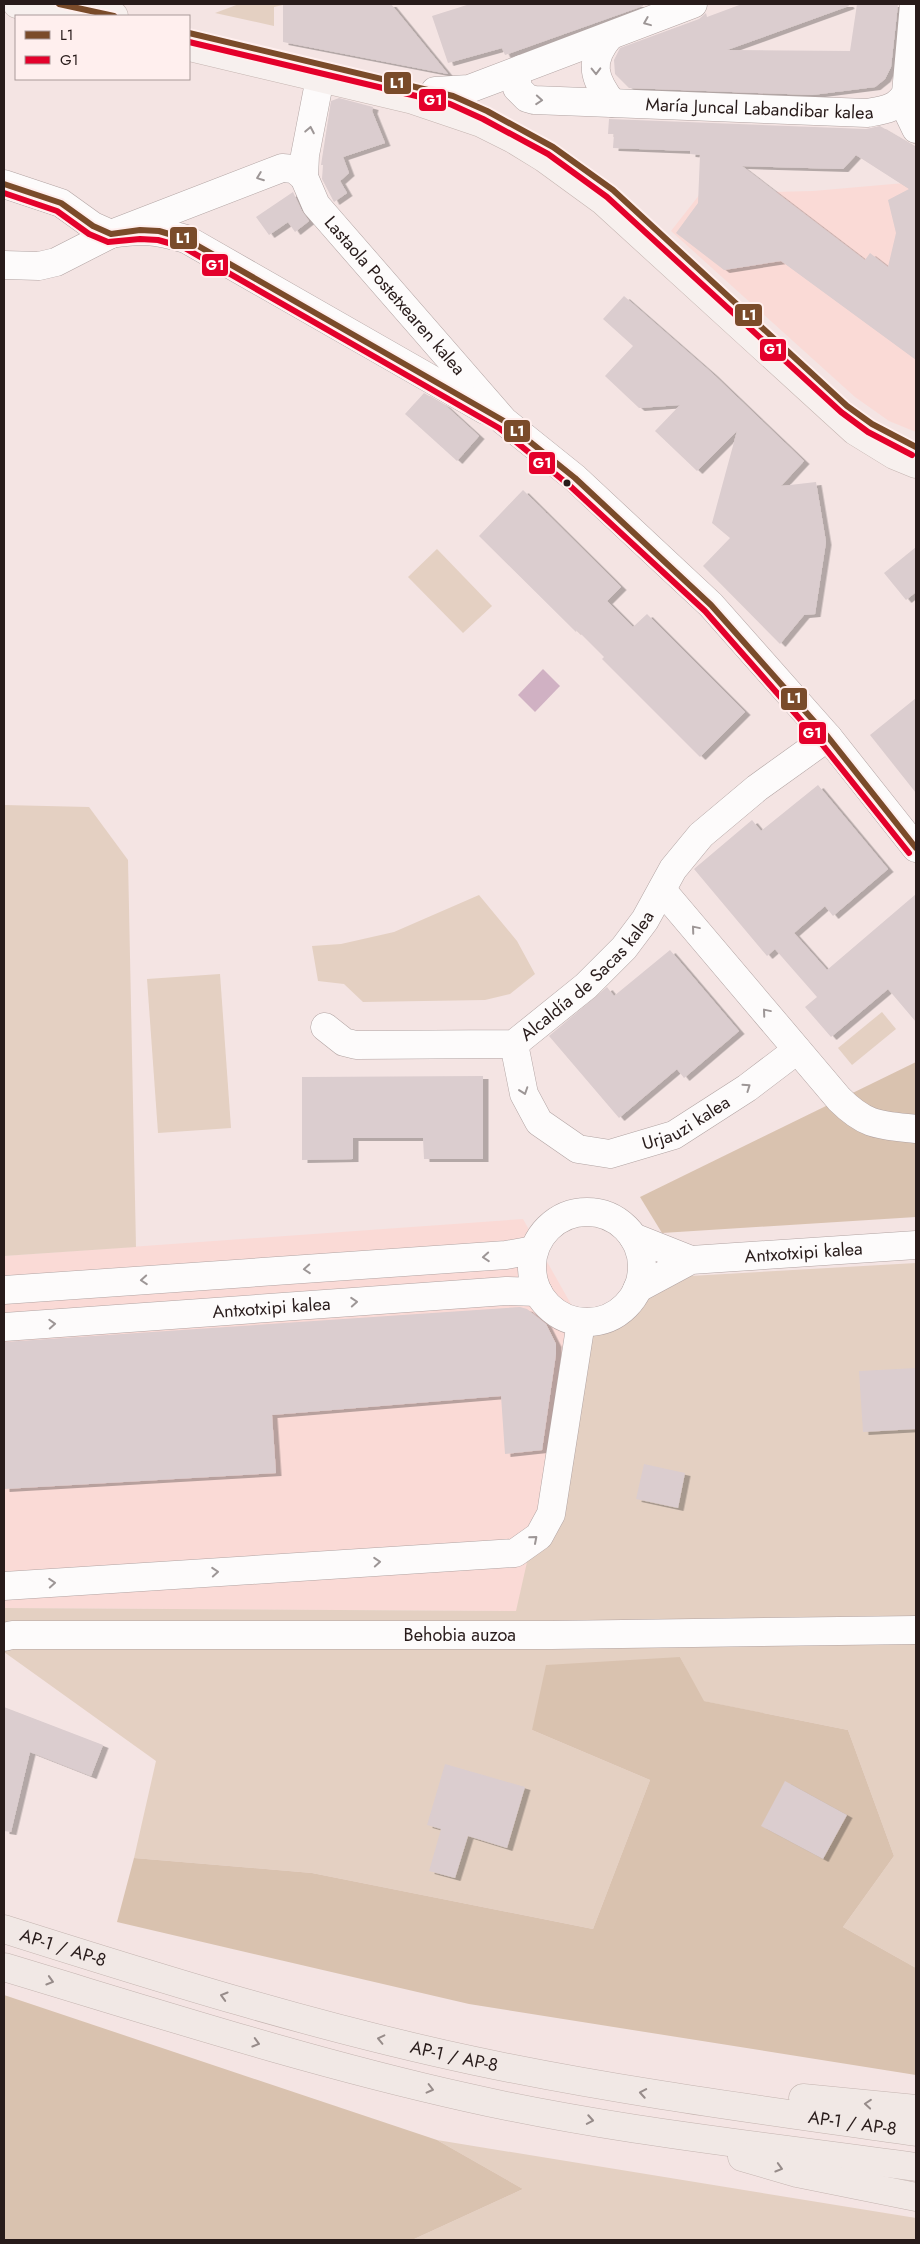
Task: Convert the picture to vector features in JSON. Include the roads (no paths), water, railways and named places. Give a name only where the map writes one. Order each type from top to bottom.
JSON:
[{"type":"highway","name":"AP-1 / AP-8","points":[[4,1929],[152,1976],[369,2036],[483,2063],[682,2099],[916,2132]]},
{"type":"highway","name":"AP-1 / AP-8","points":[[4,1967],[257,2044],[467,2098],[648,2130],[916,2167]]},
{"type":"highway","points":[[682,2099],[741,2093],[916,2109]]},
{"type":"highway","points":[[648,2130],[797,2173],[916,2196]]},
{"type":"main road","points":[[17,4],[55,15]]},
{"type":"main road","points":[[59,4],[109,15]]},
{"type":"main road","points":[[190,33],[435,91],[487,111],[544,158],[603,202],[855,431],[894,455],[916,464]]},
{"type":"main road","points":[[190,47],[439,108],[517,134],[576,162],[613,190],[847,406],[872,424],[916,447]]},
{"type":"street","points":[[435,91],[469,89],[693,4]]},
{"type":"street","points":[[914,4],[906,93],[902,100],[916,129]]},
{"type":"street","points":[[609,37],[596,61],[595,71],[600,88],[612,103]]},
{"type":"street","name":"María Juncal Labandibar kalea","points":[[522,69],[517,74],[517,88],[527,98],[867,113],[891,109],[902,100]]},
{"type":"street","name":"Lastaola Postetxearen kalea","points":[[320,78],[305,155],[304,177],[316,205],[504,421],[575,478],[711,605],[828,737],[916,848]]},
{"type":"street","points":[[4,265],[39,266],[56,262],[111,234],[282,168],[294,169],[304,177]]},
{"type":"street","points":[[4,184],[61,203],[93,226],[111,234],[140,230],[159,231],[186,239],[504,421]]},
{"type":"street","name":"Alcaldía de Sacas kalea","points":[[325,1027],[344,1042],[356,1045],[514,1044],[586,986],[624,948],[645,920],[673,869],[701,835],[757,788],[828,737]]},
{"type":"street","name":"Alcaldía de Sacas kalea","points":[[662,890],[798,1050]]},
{"type":"street","name":"Urjauzi kalea","points":[[514,1044],[524,1094],[539,1122],[578,1149],[610,1154],[674,1135],[746,1088],[798,1050]]},
{"type":"street","points":[[798,1050],[855,1115],[879,1125],[916,1129]]},
{"type":"street","points":[[588,1212],[605,1215],[622,1224],[633,1237],[640,1251],[642,1270],[637,1289],[624,1308],[605,1319],[581,1322],[563,1316],[549,1307],[538,1292],[533,1277],[534,1250],[544,1232],[557,1221],[571,1214],[588,1212]]},
{"type":"street","name":"Antxotxipi kalea","points":[[633,1237],[691,1260]]},
{"type":"street","name":"Antxotxipi kalea","points":[[637,1289],[691,1260],[916,1245]]},
{"type":"street","points":[[4,1290],[496,1256],[534,1250]]},
{"type":"street","name":"Antxotxipi kalea","points":[[4,1327],[506,1291],[538,1292]]},
{"type":"street","points":[[4,1586],[515,1554],[539,1536],[550,1514],[581,1322]]},
{"type":"street","name":"Behobia auzoa","points":[[4,1637],[12,1635],[552,1635],[916,1630]]}]
